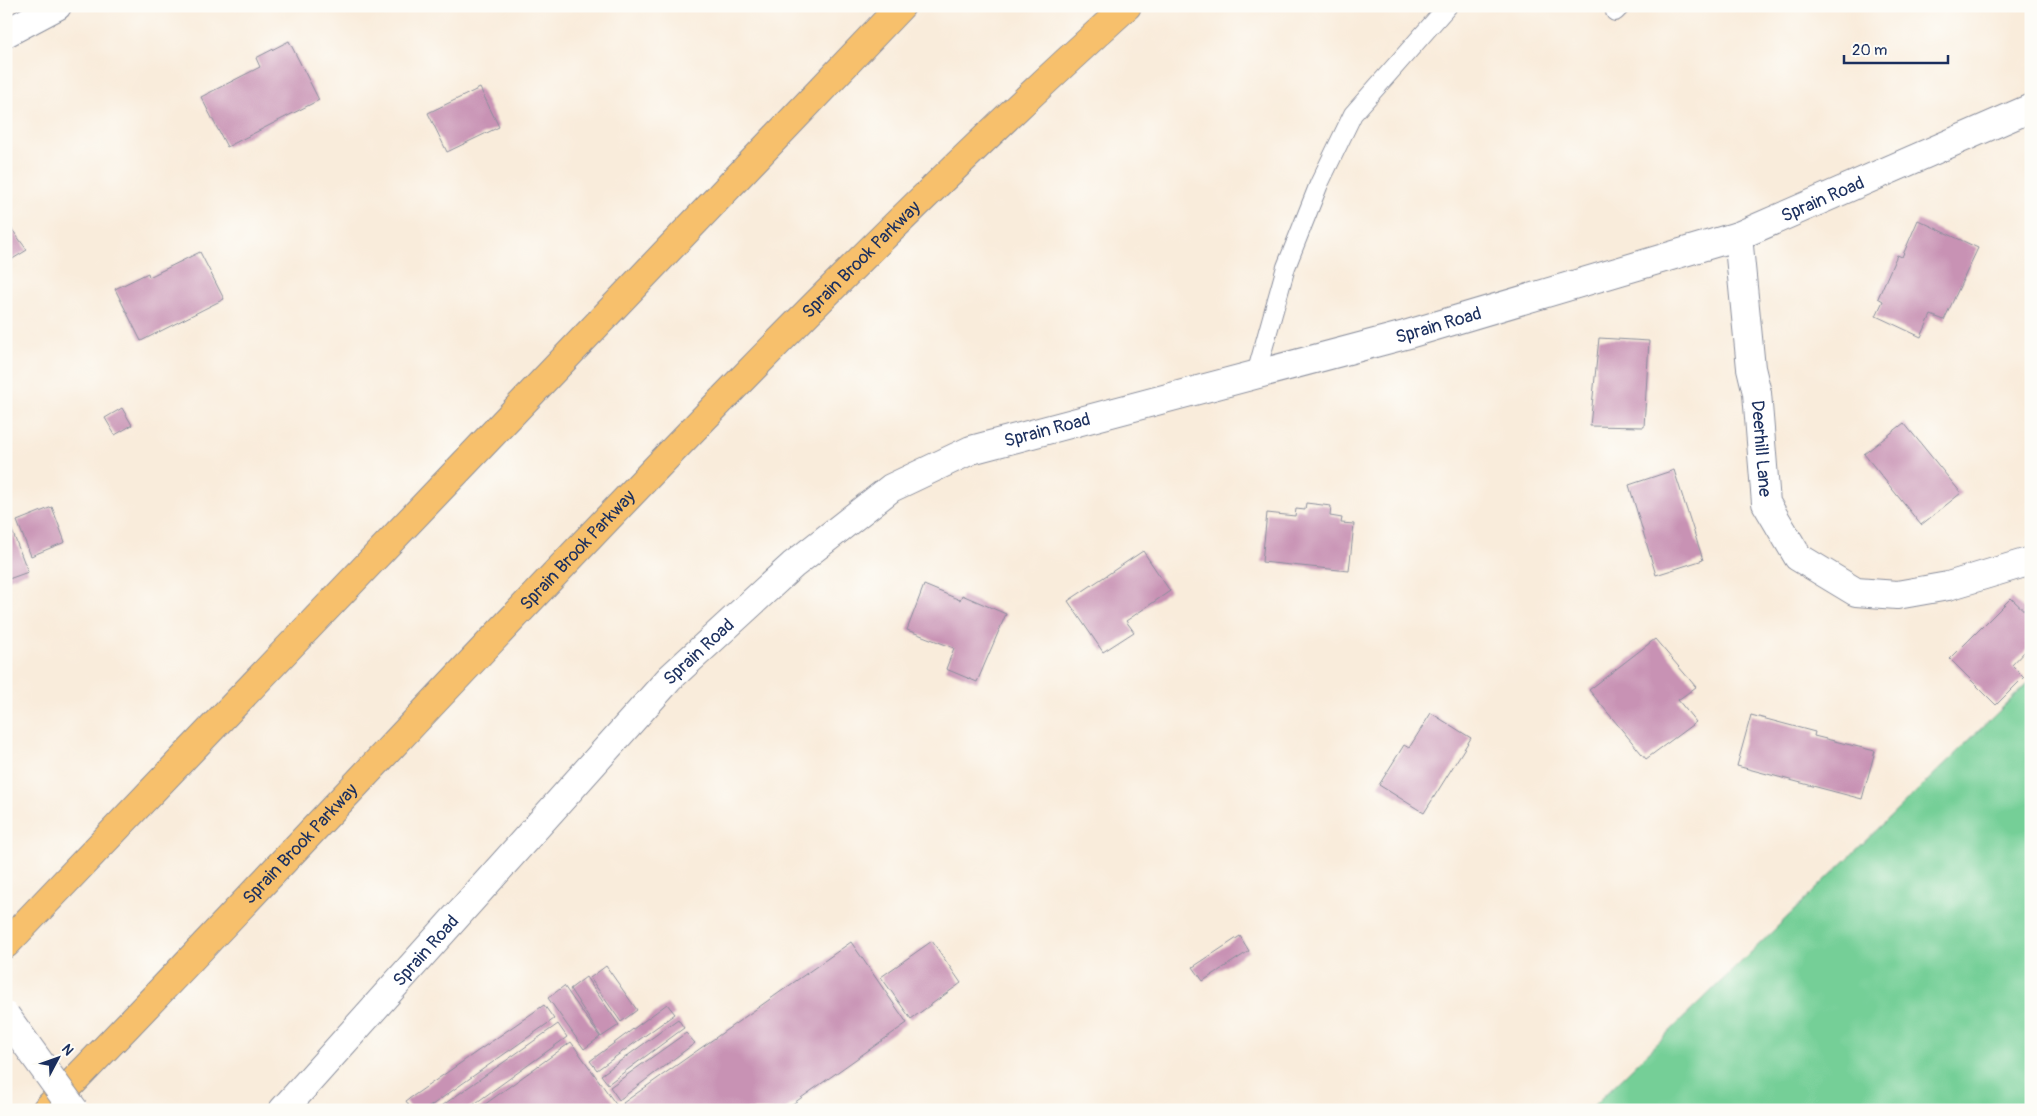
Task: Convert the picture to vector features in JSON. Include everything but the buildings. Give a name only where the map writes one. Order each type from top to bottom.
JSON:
[{"type":"highway","points":[[6,944],[901,6]]},
{"type":"highway","name":"Sprain Brook Parkway","points":[[46,1110],[768,354],[947,174],[1118,9]]},
{"type":"street","points":[[6,33],[57,6]]},
{"type":"street","name":"Sprain Road","points":[[283,1110],[670,678],[793,565],[891,488],[971,450],[1405,335],[1738,236],[2031,108]]},
{"type":"street","name":"Deerhill Lane","points":[[1738,236],[1751,368],[1757,393],[1766,503],[1798,557],[1856,592],[1897,595],[1948,586],[2031,561]]},
{"type":"street","points":[[6,1016],[74,1110]]},
{"type":"lane","points":[[1256,374],[1286,267],[1319,184],[1353,114],[1448,6]]},
{"type":"green space","points":[[2031,680],[2031,1110],[1589,1110]]}]
